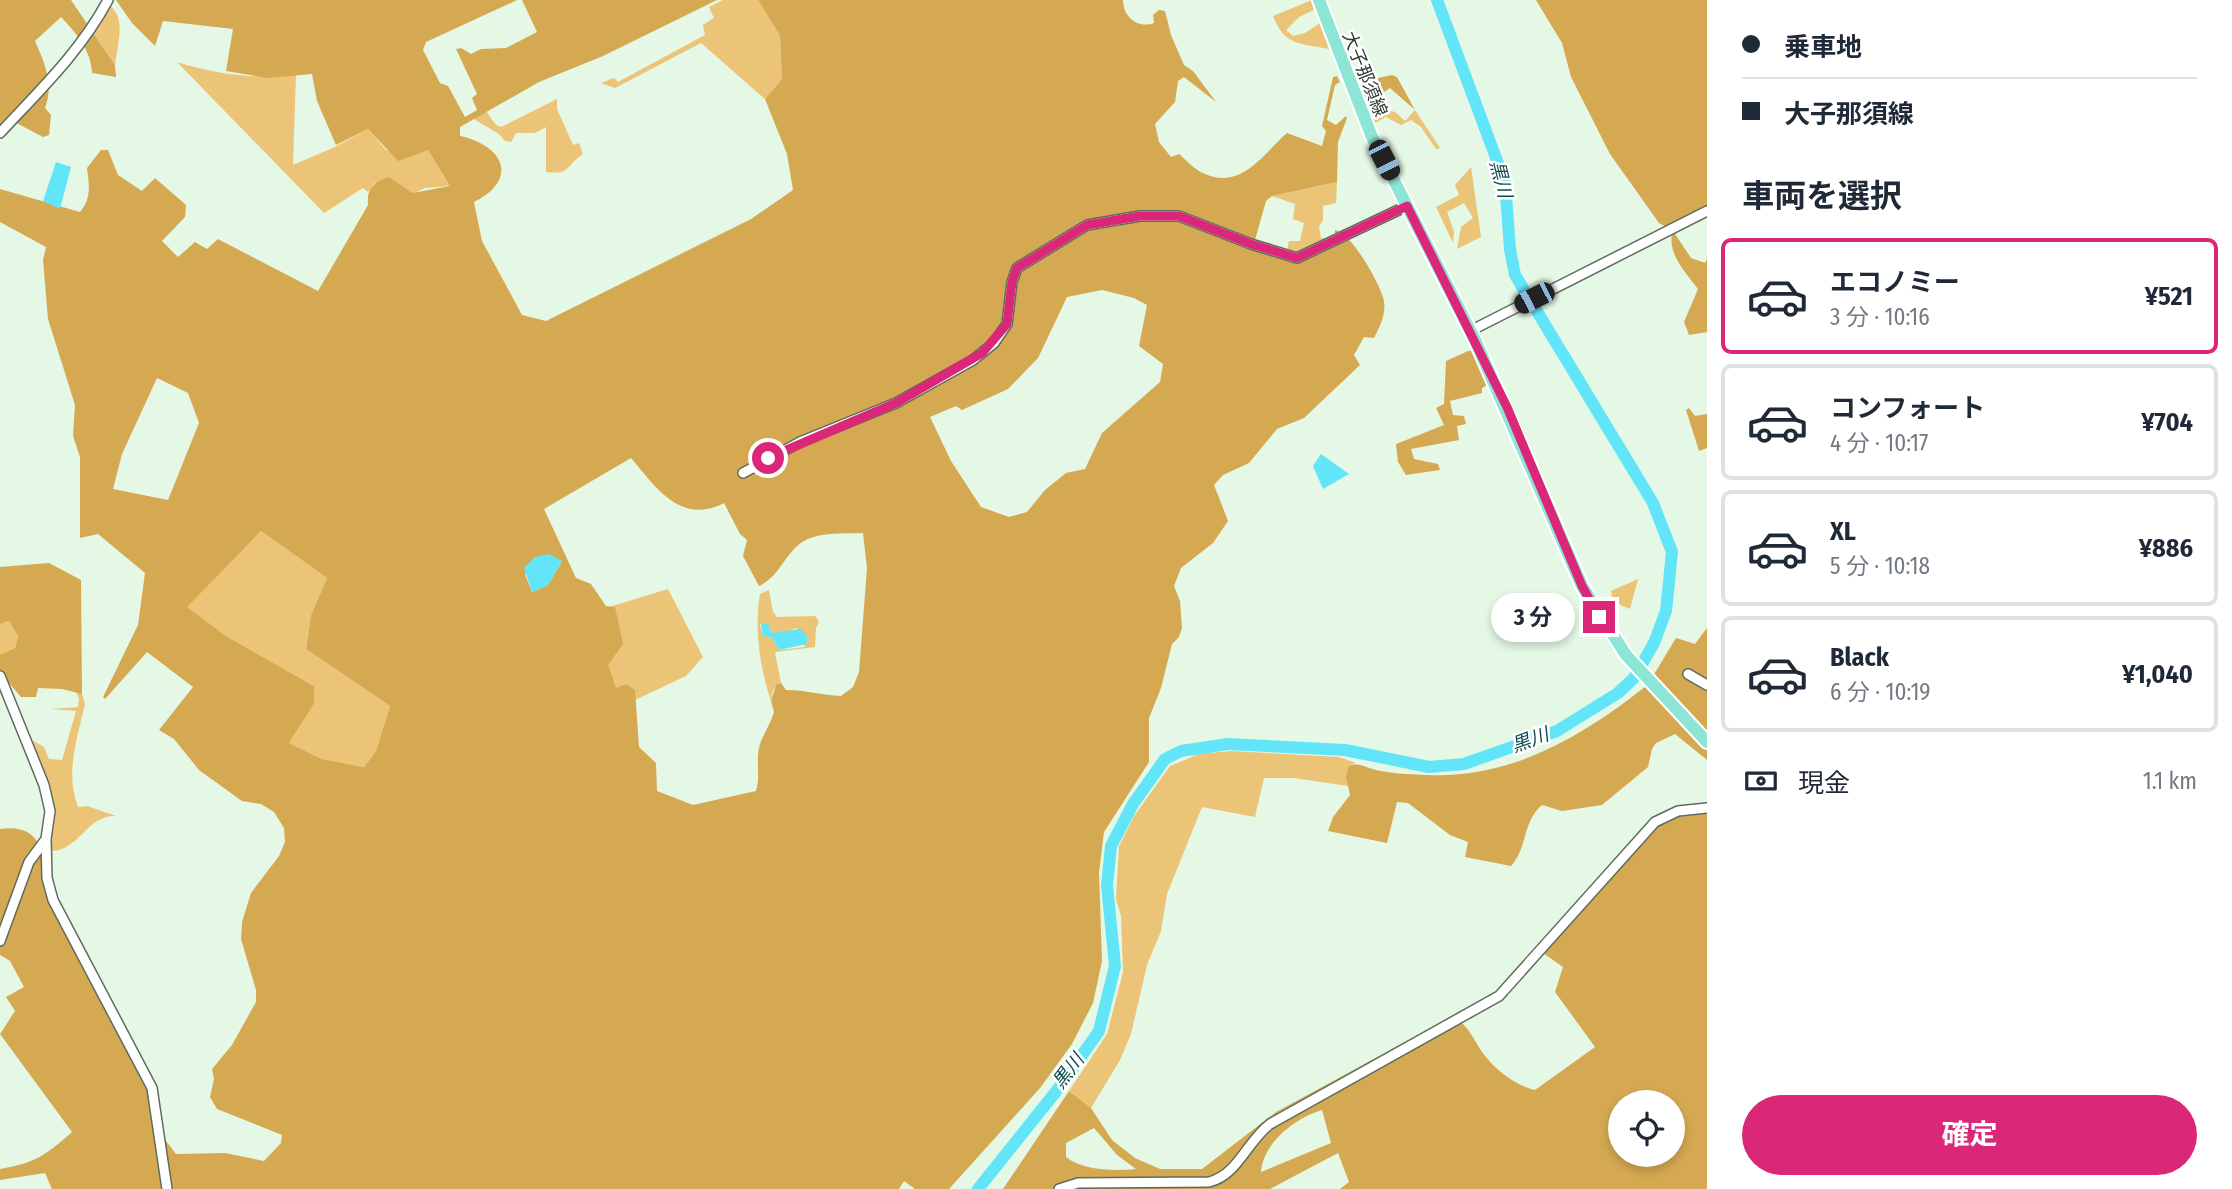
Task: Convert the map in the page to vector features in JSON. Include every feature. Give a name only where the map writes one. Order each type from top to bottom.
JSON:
[{"type":"main road","name":"大子那須線","points":[[1319,0],[1372,137],[1471,331],[1515,425],[1582,586],[1618,645],[1707,742]]},
{"type":"street","points":[[0,133],[79,46],[93,28],[108,0]]},
{"type":"street","points":[[743,473],[800,442],[896,403],[973,360],[994,343],[1007,324],[1012,282],[1017,268],[1087,225],[1140,216],[1179,216],[1251,244],[1297,258],[1407,206]]},
{"type":"street","points":[[1471,331],[1707,211]]},
{"type":"street","points":[[1688,674],[1707,685]]},
{"type":"street","points":[[0,676],[44,785],[50,811],[46,839],[47,878],[53,900],[152,1088],[167,1189]]},
{"type":"street","points":[[1059,1189],[1078,1184],[1209,1182],[1226,1176],[1251,1142],[1270,1124],[1499,996],[1656,822],[1678,811],[1707,808]]},
{"type":"street","points":[[0,941],[29,862],[46,839]]},
{"type":"shaded area","points":[[0,0],[71,0],[115,65],[116,77],[92,73],[86,50],[61,17],[35,41],[48,82],[45,108],[51,115],[49,135],[43,137],[7,118],[0,125]]},
{"type":"shaded area","points":[[116,0],[517,0],[426,42],[423,50],[440,83],[448,86],[465,117],[477,110],[472,98],[477,94],[456,49],[461,48],[471,54],[481,49],[506,48],[537,32],[522,0],[717,0],[603,56],[539,82],[460,127],[460,136],[487,147],[500,164],[501,173],[497,183],[474,202],[482,241],[522,315],[546,321],[751,219],[793,190],[787,154],[765,99],[782,79],[780,36],[758,0],[1123,0],[1129,16],[1142,24],[1154,23],[1153,15],[1159,10],[1165,11],[1171,35],[1184,65],[1193,71],[1216,102],[1184,77],[1178,81],[1175,102],[1155,124],[1159,142],[1171,157],[1179,154],[1198,170],[1218,178],[1230,177],[1251,167],[1287,133],[1322,146],[1326,131],[1322,126],[1333,77],[1337,76],[1340,82],[1335,85],[1327,120],[1336,125],[1346,116],[1347,118],[1338,142],[1337,182],[1272,196],[1266,201],[1255,240],[1297,254],[1335,238],[1335,230],[1342,233],[1357,249],[1382,293],[1382,320],[1374,338],[1364,337],[1354,355],[1360,365],[1304,418],[1277,429],[1249,463],[1223,475],[1214,485],[1228,521],[1213,543],[1181,568],[1174,586],[1180,601],[1182,628],[1179,637],[1172,644],[1161,688],[1149,718],[1149,762],[1104,832],[1099,873],[1102,961],[1093,1003],[1072,1044],[1040,1088],[949,1189],[915,1189],[904,1181],[899,1189],[52,1189],[45,1173],[0,1180],[0,1169],[39,1157],[72,1132],[0,1034],[15,1011],[6,997],[24,987],[10,961],[0,955],[0,829],[26,831],[39,845],[44,865],[45,889],[145,1077],[163,1137],[176,1154],[225,1153],[264,1161],[281,1143],[282,1135],[217,1109],[210,1097],[214,1079],[212,1069],[232,1045],[256,1002],[256,990],[241,939],[242,922],[251,893],[279,856],[285,842],[284,828],[274,812],[261,804],[242,801],[199,770],[174,739],[159,730],[193,687],[147,652],[105,699],[103,697],[138,625],[145,573],[98,534],[80,538],[80,457],[73,436],[75,405],[48,319],[43,260],[46,247],[0,222],[0,189],[80,212],[88,196],[87,168],[101,150],[108,150],[118,175],[142,191],[155,178],[186,205],[185,217],[162,241],[178,257],[195,242],[207,249],[218,239],[318,291],[368,205],[370,190],[375,184],[389,177],[412,193],[450,186],[428,150],[398,161],[368,129],[336,145],[317,101],[312,74],[267,78],[226,71],[233,29],[163,21],[155,46],[132,23]],"holes":[[[1102,290],[1134,298],[1147,305],[1139,346],[1163,364],[1160,382],[1102,433],[1085,469],[1066,473],[1045,490],[1027,512],[1009,517],[981,507],[951,461],[930,417],[956,406],[962,410],[1008,389],[1038,358],[1067,297]],[[157,378],[188,393],[199,423],[168,500],[113,489],[122,454]],[[631,458],[661,492],[683,507],[709,509],[724,503],[740,534],[747,540],[743,556],[759,586],[771,578],[792,551],[804,541],[829,534],[863,533],[867,568],[859,672],[853,687],[841,696],[786,690],[781,683],[776,685],[771,701],[774,712],[759,750],[756,791],[693,805],[657,791],[656,763],[639,747],[635,690],[626,684],[616,688],[608,665],[623,644],[615,607],[606,606],[591,584],[576,578],[544,509]],[[261,531],[327,578],[311,615],[306,649],[390,706],[376,751],[364,767],[322,759],[289,743],[314,704],[314,686],[226,636],[187,607]],[[562,561],[548,585],[532,592],[525,574]]]},
{"type":"shaded area","points":[[723,0],[758,0],[780,36],[782,79],[765,99],[701,43],[615,88],[601,83],[614,78],[618,82],[705,35],[703,25],[714,18],[709,7]]},
{"type":"shaded area","points":[[1312,0],[1314,10],[1299,17],[1286,30],[1293,36],[1305,33],[1320,23],[1329,49],[1295,42],[1283,33],[1273,16]]},
{"type":"shaded area","points":[[1536,0],[1707,0],[1707,206],[1666,227],[1659,223],[1610,154],[1571,77],[1562,43]]},
{"type":"shaded area","points":[[109,5],[115,10],[119,25],[115,65],[93,32]]},
{"type":"shaded area","points":[[177,62],[236,75],[296,74],[293,165],[368,129],[387,151],[428,150],[450,186],[425,188],[412,194],[374,183],[368,192],[363,188],[324,213]]},
{"type":"shaded area","points":[[1392,75],[1397,77],[1415,110],[1390,88],[1374,99],[1363,95],[1365,86],[1373,88],[1378,85],[1378,78]]},
{"type":"shaded area","points":[[1363,95],[1374,99],[1374,107],[1395,112],[1405,121],[1415,110],[1440,148],[1436,149],[1421,127],[1411,120],[1401,125],[1386,117],[1375,123],[1369,117]]},
{"type":"shaded area","points":[[557,99],[557,109],[573,145],[579,143],[583,154],[560,172],[546,172],[546,127],[535,133],[516,133],[511,142],[505,141],[499,134],[472,118],[486,111],[496,125],[501,127]]},
{"type":"shaded area","points":[[1471,167],[1481,237],[1457,249],[1461,227],[1473,218],[1464,203],[1447,212],[1454,232],[1453,243],[1436,207],[1459,195],[1455,185]]},
{"type":"shaded area","points":[[1337,182],[1336,203],[1323,206],[1323,220],[1319,226],[1321,238],[1331,239],[1297,254],[1287,251],[1289,241],[1300,241],[1304,223],[1293,219],[1295,204],[1272,196]]},
{"type":"shaded area","points":[[1672,234],[1675,234],[1691,258],[1705,263],[1707,259],[1707,332],[1689,335],[1684,322],[1698,289],[1675,256]]},
{"type":"shaded area","points":[[1473,351],[1489,384],[1482,388],[1482,393],[1450,401],[1453,415],[1464,416],[1466,424],[1457,426],[1459,440],[1411,449],[1414,459],[1438,464],[1440,470],[1406,475],[1398,462],[1396,444],[1444,425],[1436,408],[1444,404],[1446,361]]},
{"type":"shaded area","points":[[1689,408],[1695,416],[1707,414],[1707,448],[1699,451],[1686,410]]},
{"type":"shaded area","points":[[261,531],[327,578],[311,615],[306,649],[390,706],[376,751],[364,767],[322,759],[289,743],[314,704],[314,686],[226,636],[186,607]]},
{"type":"shaded area","points":[[49,563],[81,580],[82,694],[62,689],[38,688],[36,697],[21,697],[9,683],[0,685],[0,655],[15,648],[18,636],[9,621],[0,624],[0,567]]},
{"type":"shaded area","points":[[1638,579],[1630,609],[1616,603],[1604,609],[1601,605],[1612,598],[1611,591]]},
{"type":"shaded area","points":[[668,589],[703,657],[686,676],[633,701],[615,691],[606,663],[606,608]]},
{"type":"shaded area","points":[[769,590],[773,612],[777,617],[815,616],[819,622],[815,647],[775,652],[781,683],[773,690],[771,701],[759,648],[760,594]],"holes":[[[760,624],[770,627],[772,633],[796,628],[805,647],[779,650],[772,638],[762,635]]]},
{"type":"shaded area","points":[[9,621],[18,635],[15,648],[0,656],[0,624]]},
{"type":"shaded area","points":[[1707,628],[1707,736],[1653,676],[1676,638],[1695,644]]},
{"type":"shaded area","points":[[1646,686],[1707,750],[1707,760],[1675,734],[1656,743],[1648,767],[1602,805],[1562,811],[1542,805],[1531,819],[1520,851],[1511,866],[1465,857],[1468,842],[1450,835],[1408,803],[1397,802],[1387,843],[1328,831],[1333,817],[1350,795],[1346,777],[1349,766],[1359,765],[1391,773],[1428,775],[1488,770],[1517,762],[1571,737],[1597,722]]},
{"type":"shaded area","points":[[76,692],[82,694],[85,704],[72,769],[78,807],[87,806],[116,816],[98,821],[71,844],[53,851],[53,817],[28,738],[44,747],[49,759],[62,760],[76,711],[51,709],[78,707]]},
{"type":"shaded area","points":[[1231,751],[1339,757],[1356,763],[1349,766],[1348,786],[1294,778],[1264,778],[1255,817],[1202,807],[1167,894],[1161,931],[1147,965],[1131,1034],[1120,1060],[1091,1108],[1069,1091],[1107,1034],[1123,972],[1121,916],[1116,899],[1119,846],[1134,816],[1170,766],[1199,754]]},
{"type":"shaded area","points":[[1707,810],[1707,1189],[1340,1189],[1349,1182],[1338,1153],[1270,1189],[1003,1189],[1069,1091],[1091,1108],[1112,1140],[1135,1158],[1160,1169],[1202,1169],[1276,1112],[1451,1017],[1467,1028],[1496,1068],[1515,1082],[1535,1090],[1595,1047],[1555,992],[1563,967],[1543,953],[1634,848],[1668,816]],"holes":[[[1322,1110],[1331,1143],[1261,1172],[1268,1151],[1282,1133],[1301,1119]],[[1094,1128],[1117,1155],[1136,1169],[1109,1170],[1090,1167],[1066,1157],[1066,1143]]]},
{"type":"water","points":[[56,162],[71,167],[60,209],[43,201]]},
{"type":"water","points":[[1321,454],[1349,474],[1323,489],[1313,466]]},
{"type":"water","points":[[549,554],[562,561],[548,585],[532,592],[524,568],[535,557]]},
{"type":"water","points":[[761,622],[769,625],[772,633],[801,629],[807,636],[807,644],[779,650],[772,638],[762,635]]},
{"type":"waterway","name":"黒川","points":[[978,1189],[1062,1084],[1099,1031],[1115,966],[1107,885],[1111,846],[1133,804],[1165,759],[1181,751],[1228,744],[1345,750],[1429,767],[1464,764],[1557,731],[1618,693],[1634,678],[1654,643],[1666,611],[1672,552],[1653,503],[1515,275],[1510,249],[1505,182],[1437,0]]},
{"type":"route","points":[[768,458],[818,434],[896,403],[982,353],[994,343],[1010,317],[1010,296],[1017,268],[1022,262],[1087,225],[1140,216],[1179,216],[1210,230],[1297,258],[1407,206],[1515,425],[1568,554],[1599,617]]}]
